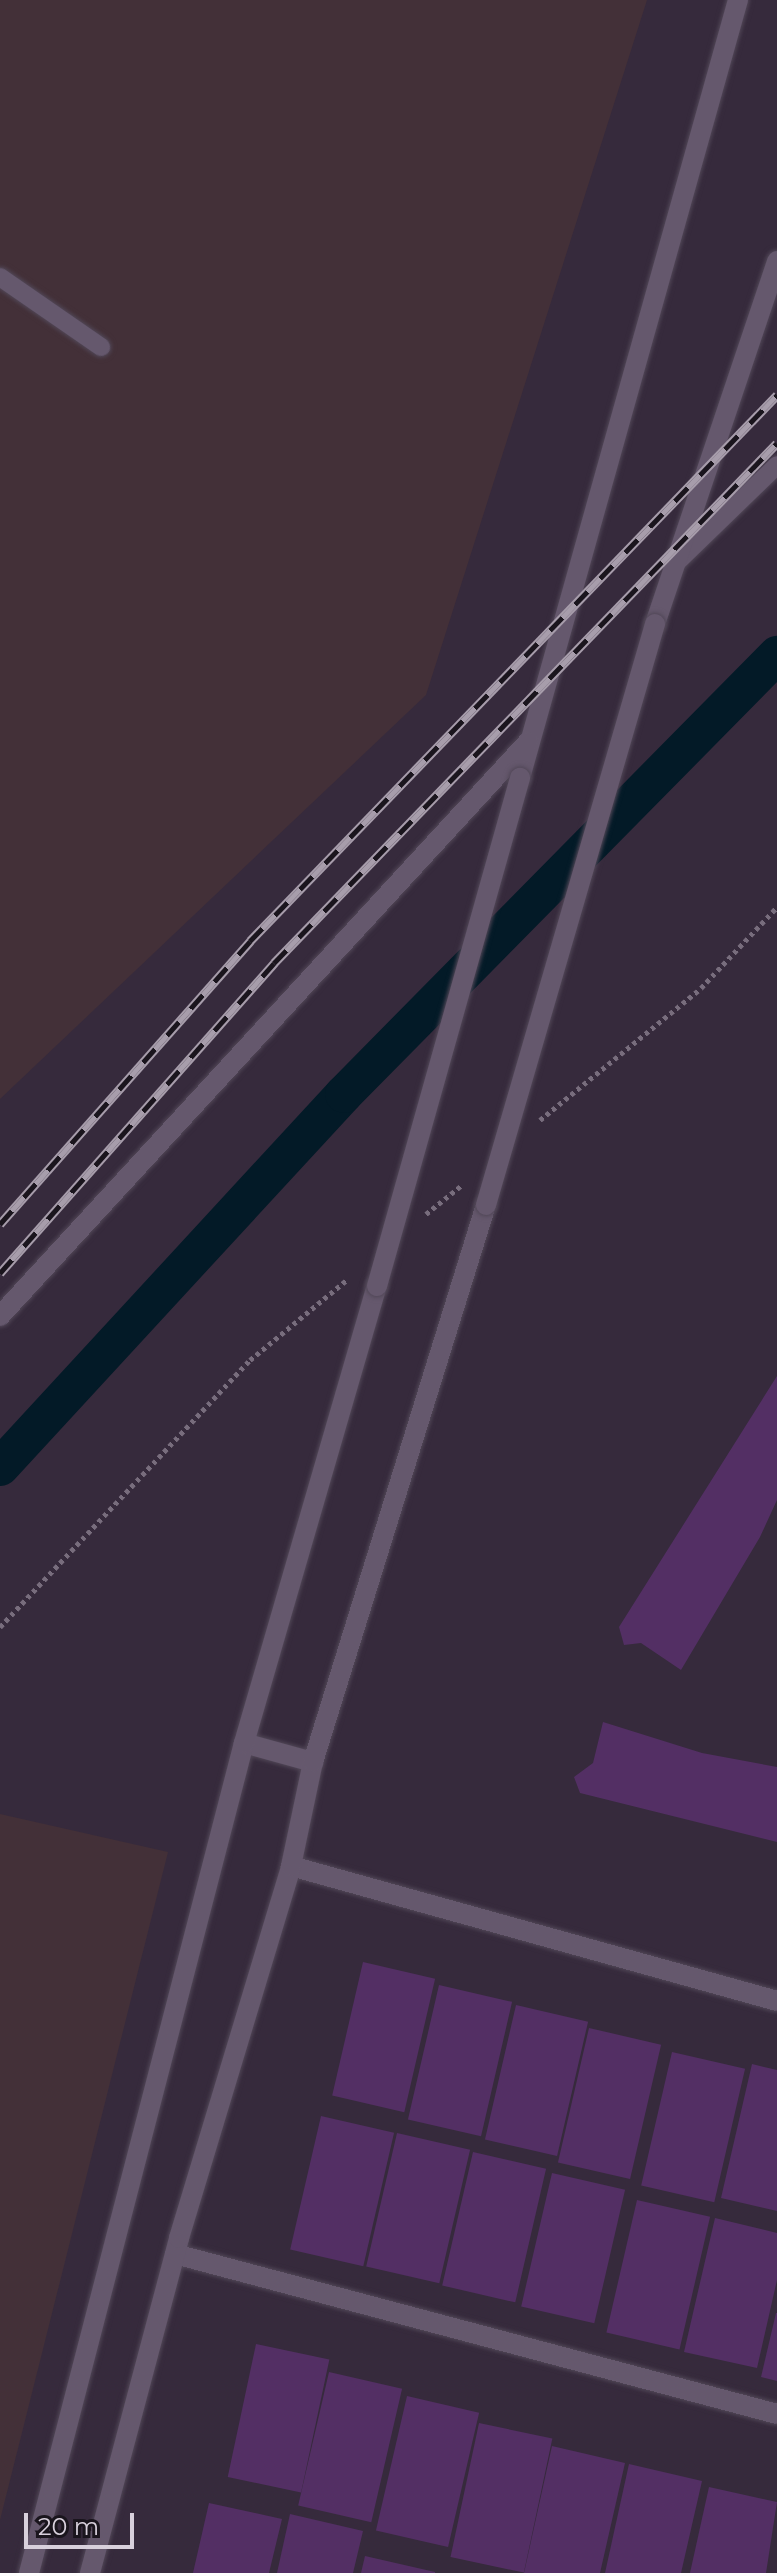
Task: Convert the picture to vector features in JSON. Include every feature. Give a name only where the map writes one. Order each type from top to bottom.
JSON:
[{"type":"street","points":[[29,2573],[244,1743],[377,1286],[738,0]]},
{"type":"street","points":[[90,2573],[175,2254],[291,1866],[313,1762],[486,1205],[655,624],[777,261]]},
{"type":"street","points":[[0,1316],[530,739]]},
{"type":"street","points":[[244,1743],[313,1762]]},
{"type":"street","points":[[291,1866],[777,2001]]},
{"type":"street","points":[[175,2254],[777,2414]]},
{"type":"lane","points":[[0,277],[101,347]]},
{"type":"lane","points":[[675,564],[777,465]]},
{"type":"path","points":[[0,1627],[250,1360]]},
{"type":"shaded area","points":[[0,0],[647,0],[426,695],[0,1099]]},
{"type":"shaded area","points":[[0,1814],[168,1852],[0,2520]]},
{"type":"building","points":[[777,1376],[777,1500],[760,1537],[681,1670],[641,1643],[624,1645],[619,1627]]},
{"type":"building","points":[[603,1722],[702,1753],[777,1767],[777,1842],[580,1793],[574,1777],[593,1763]]},
{"type":"building","points":[[363,1962],[435,1979],[404,2112],[332,2095]]},
{"type":"building","points":[[439,1985],[512,2002],[481,2136],[408,2119]]},
{"type":"building","points":[[516,2005],[588,2022],[557,2156],[485,2139]]},
{"type":"building","points":[[589,2028],[661,2045],[630,2179],[558,2162]]},
{"type":"building","points":[[672,2052],[745,2069],[714,2202],[641,2185]]},
{"type":"building","points":[[752,2064],[777,2070],[777,2211],[721,2198]]},
{"type":"building","points":[[321,2116],[394,2133],[363,2266],[290,2249]]},
{"type":"building","points":[[397,2133],[470,2150],[439,2283],[366,2266]]},
{"type":"building","points":[[473,2152],[546,2169],[515,2302],[442,2285]]},
{"type":"building","points":[[552,2173],[625,2190],[594,2323],[521,2306]]},
{"type":"building","points":[[637,2200],[710,2217],[679,2349],[606,2333]]},
{"type":"building","points":[[715,2218],[777,2233],[777,2280],[757,2368],[684,2352]]},
{"type":"building","points":[[777,2313],[777,2381],[761,2377]]},
{"type":"building","points":[[256,2344],[329,2360],[301,2493],[228,2477]]},
{"type":"building","points":[[329,2372],[402,2389],[371,2522],[298,2505]]},
{"type":"building","points":[[407,2396],[479,2413],[448,2547],[376,2530]]},
{"type":"building","points":[[479,2423],[552,2439],[524,2573],[451,2557]]},
{"type":"building","points":[[552,2446],[625,2463],[600,2573],[524,2573]]},
{"type":"building","points":[[629,2464],[702,2481],[681,2573],[605,2573]]},
{"type":"building","points":[[709,2487],[777,2502],[766,2573],[690,2573]]},
{"type":"building","points":[[209,2503],[282,2519],[269,2573],[193,2573]]},
{"type":"building","points":[[290,2514],[363,2531],[353,2573],[277,2573]]},
{"type":"building","points":[[365,2556],[435,2572],[435,2573],[361,2573]]},
{"type":"waterway","points":[[0,1467],[344,1094],[777,655]]},
{"type":"railway","points":[[0,1224],[250,941],[777,395]]},
{"type":"railway","points":[[0,1273],[274,963],[777,443]]}]
